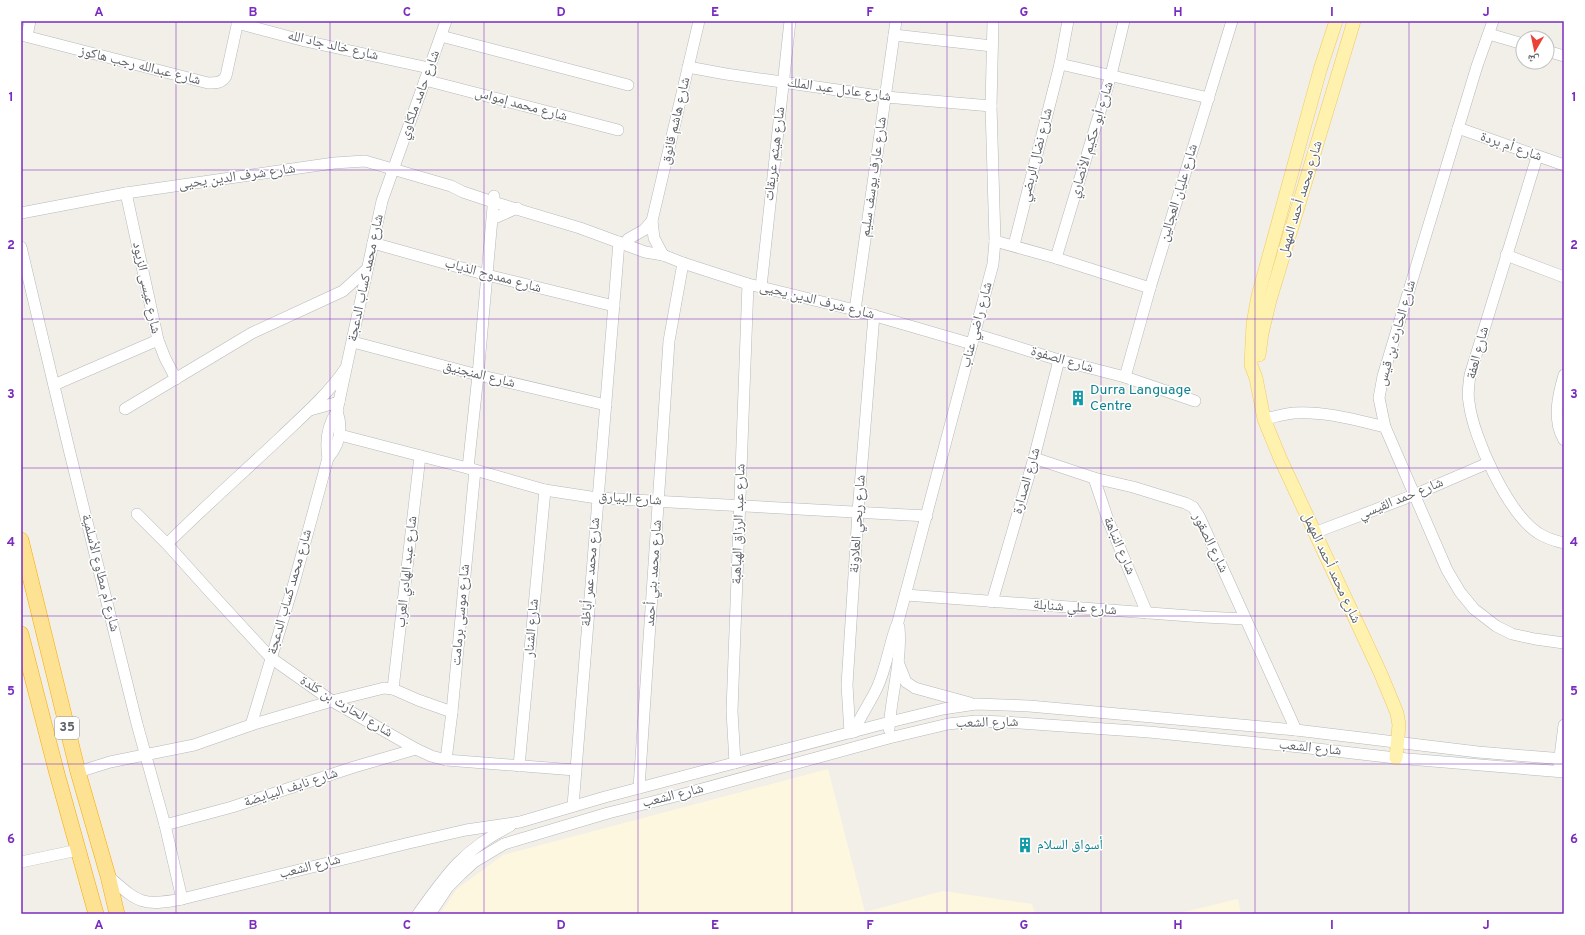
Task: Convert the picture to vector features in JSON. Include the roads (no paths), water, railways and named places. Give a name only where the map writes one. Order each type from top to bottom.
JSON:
[{"type":"highway","name":"35","points":[[21,540],[83,770],[117,914]]},
{"type":"highway","name":"35","points":[[21,634],[94,911]]},
{"type":"main road","name":"شارع محمد أحمد المهمل","points":[[1336,21],[1320,70],[1258,296],[1252,340],[1252,370],[1256,378],[1264,419],[1280,458],[1390,695],[1398,719],[1398,743],[1396,758]]},
{"type":"main road","name":"شارع محمد أحمد المهمل","points":[[1256,378],[1262,333],[1268,306],[1354,21]]},
{"type":"street","points":[[24,35],[30,21]]},
{"type":"street","name":"شارع حامد ملكاوي","points":[[394,168],[446,21]]},
{"type":"street","name":"شارع هاشم قانوق","points":[[663,255],[647,245],[699,21]]},
{"type":"street","name":"شارع هيثم عريقات","points":[[760,287],[790,21]]},
{"type":"street","name":"شارع عارف يوسف سليم","points":[[855,310],[896,21]]},
{"type":"street","name":"شارع راضي عناب","points":[[852,733],[877,688],[883,673],[892,636],[906,595],[993,264],[995,241],[991,106],[993,21]]},
{"type":"street","name":"شارع نضال الربضي","points":[[1014,245],[1060,64],[1068,21]]},
{"type":"street","name":"شارع أبو حكيم الأنصاري","points":[[1056,258],[1111,75],[1124,21]]},
{"type":"street","name":"شارع عليان العجالين","points":[[1125,378],[1150,288],[1232,21]]},
{"type":"street","name":"شارع الحارث بن قيس","points":[[1493,21],[1477,66],[1383,376],[1379,398],[1385,427],[1447,570],[1460,592],[1474,609],[1496,626],[1512,634],[1564,643]]},
{"type":"street","name":"شارع عبدالله رجب هاكوز","points":[[24,35],[161,72],[215,84],[220,82],[226,76],[238,22]]},
{"type":"street","name":"شارع خالد جاد الله","points":[[238,22],[306,41],[429,68]]},
{"type":"street","points":[[894,34],[992,46]]},
{"type":"street","points":[[1489,34],[1515,42]]},
{"type":"street","points":[[441,36],[628,85]]},
{"type":"street","points":[[1060,64],[1208,98]]},
{"type":"street","name":"شارع عادل عبد الملك","points":[[688,67],[783,83],[886,97],[991,106]]},
{"type":"street","name":"شارع محمد إمواس","points":[[425,80],[618,130]]},
{"type":"street","name":"شارع أم بردة","points":[[1458,128],[1564,165]]},
{"type":"street","name":"شارع العفة","points":[[1538,157],[1506,255],[1470,375],[1468,401],[1471,415],[1488,463],[1518,512],[1538,532],[1554,541],[1564,543]]},
{"type":"street","name":"شارع شرف الدين يحيى","points":[[21,213],[126,193],[356,160],[366,161],[394,168],[481,197],[498,200],[624,240],[647,245],[651,254],[663,255],[748,284],[973,339]]},
{"type":"street","name":"شارع محمد كساب الدعجة","points":[[251,725],[328,458],[327,436],[339,402],[382,201],[394,168]]},
{"type":"street","name":"شارع شرف الدين يحيى","points":[[450,186],[460,185],[517,208],[596,231]]},
{"type":"street","name":"شارع عيسى الزيود","points":[[126,193],[158,340],[176,379]]},
{"type":"street","points":[[481,197],[494,217],[517,208]]},
{"type":"street","name":"شارع موسى برمامت","points":[[446,760],[452,712],[472,469],[478,375],[492,229],[498,200]]},
{"type":"street","points":[[624,240],[644,230],[652,221]]},
{"type":"street","name":"شارع محمد عمر أباظة","points":[[573,806],[597,498],[614,306],[624,240]]},
{"type":"street","points":[[995,241],[1014,245],[1150,288]]},
{"type":"street","name":"شارع ممدوح الذياب","points":[[373,243],[488,275],[614,306]]},
{"type":"street","name":"شارع أم مطاوع الأسلمية","points":[[21,247],[88,529],[165,825],[182,899]]},
{"type":"street","points":[[1506,255],[1564,277]]},
{"type":"street","name":"شارع محمد بني أحمد","points":[[639,788],[669,341],[683,263]]},
{"type":"street","points":[[125,409],[252,333],[343,291],[367,269]]},
{"type":"street","name":"شارع عبد الرزاق الهباهبة","points":[[735,763],[732,711],[748,284]]},
{"type":"street","points":[[343,291],[355,299],[359,306]]},
{"type":"street","name":"شارع ربحي العلاونة","points":[[852,733],[847,684],[858,512],[874,315]]},
{"type":"street","name":"شارع الصفوة","points":[[973,339],[1125,378],[1195,401]]},
{"type":"street","points":[[54,385],[158,340]]},
{"type":"street","name":"شارع المنجنيق","points":[[353,342],[478,375],[606,405]]},
{"type":"street","name":"شارع الصدارة","points":[[992,602],[1034,458],[1059,360]]},
{"type":"street","points":[[167,544],[309,411],[337,380],[347,366]]},
{"type":"street","points":[[1564,375],[1558,400],[1557,414],[1558,426],[1564,440]]},
{"type":"street","points":[[309,411],[322,401],[339,402]]},
{"type":"street","name":"شارع محمد كساب الدعجة","points":[[328,458],[336,448],[340,435],[339,402]]},
{"type":"street","points":[[309,411],[314,410],[324,413],[331,422]]},
{"type":"street","points":[[1264,419],[1294,413],[1310,414],[1342,417],[1385,427]]},
{"type":"street","name":"شارع البيارق","points":[[340,435],[472,469],[545,490],[597,498],[927,516]]},
{"type":"street","name":"شارع عبد الهادي العرب","points":[[393,688],[420,456]]},
{"type":"street","name":"شارع الصقور","points":[[1034,458],[1094,478],[1133,487],[1185,503],[1193,507],[1199,516],[1296,730]]},
{"type":"street","name":"شارع حمد القيسي","points":[[1314,534],[1414,495],[1488,463]]},
{"type":"street","name":"شارع النباهة","points":[[1094,478],[1108,520],[1147,613]]},
{"type":"street","name":"شارع الشنار","points":[[519,766],[545,490]]},
{"type":"street","name":"شارع الحارث بن كلدة","points":[[137,514],[167,544],[271,658],[332,700],[416,749],[446,760],[575,770]]},
{"type":"street","name":"شارع علي شنابلة","points":[[906,595],[1245,619]]},
{"type":"street","name":"شارع راضي عناب","points":[[889,738],[899,636],[898,622]]},
{"type":"street","points":[[897,659],[906,682],[915,688],[976,704]]},
{"type":"street","points":[[83,770],[194,745],[251,725],[332,700],[371,690],[393,688],[418,700],[452,712]]},
{"type":"street","name":"شارع الشعب","points":[[108,876],[136,899],[152,904],[182,899],[416,841],[466,830],[520,822],[639,788],[890,722],[944,709],[976,704],[1029,706],[1296,730],[1478,752],[1562,759]]},
{"type":"street","name":"شارع الشعب","points":[[430,914],[448,887],[461,874],[474,862],[504,844],[572,823],[889,738],[948,724],[976,721],[1005,722],[1150,732],[1396,758],[1561,772]]},
{"type":"street","points":[[1561,772],[1564,725]]},
{"type":"street","name":"شارع نايف البيايضة","points":[[165,825],[238,805],[354,767],[416,749]]},
{"type":"street","points":[[677,779],[673,783],[672,789],[675,793],[680,795]]},
{"type":"street","name":"شارع الشعب","points":[[418,914],[455,864],[485,840],[520,822]]},
{"type":"street","points":[[21,862],[78,850]]},
{"type":"street","points":[[113,899],[124,914]]},
{"type":"place","name":"Durra Language Centre","points":[[1078,398]]},
{"type":"place","name":"أسواق السلام","points":[[1025,845]]}]
